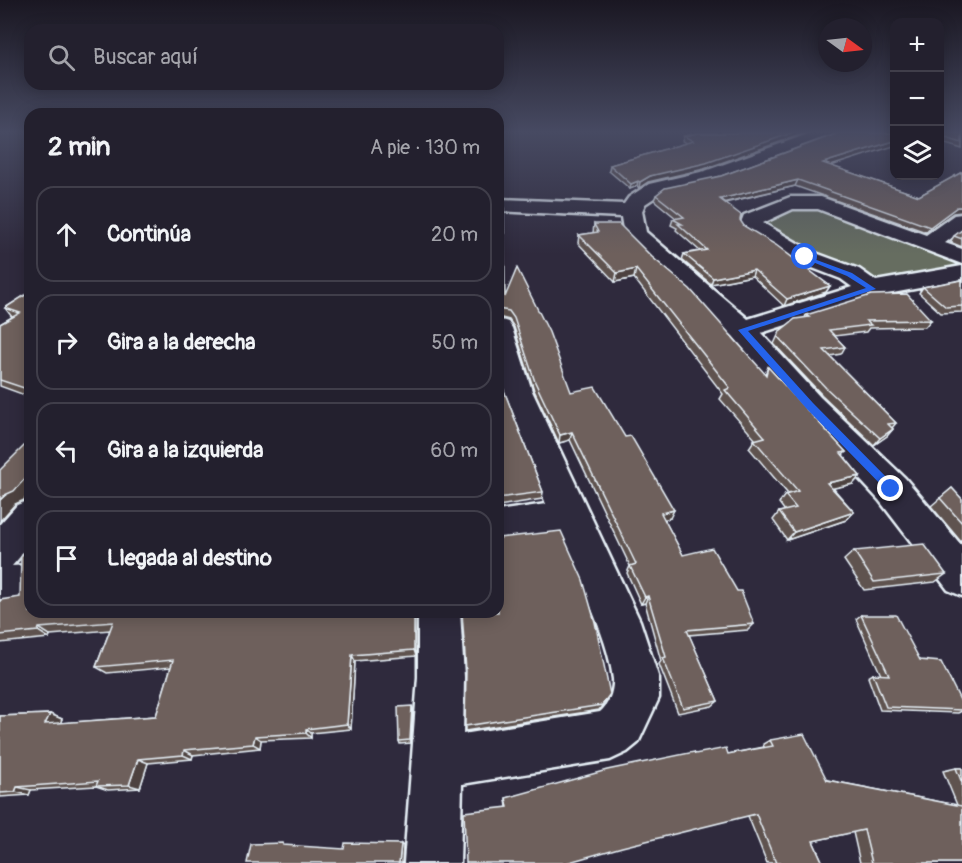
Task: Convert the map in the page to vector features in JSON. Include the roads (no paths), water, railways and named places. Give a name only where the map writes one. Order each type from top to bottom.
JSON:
[{"type":"street","points":[[716,173],[656,188],[636,201],[631,211],[635,235],[663,257],[742,330],[809,405],[891,489],[962,577]]},
{"type":"street","points":[[872,289],[850,274],[796,252],[751,225],[752,220],[790,203],[817,202],[962,257]]},
{"type":"street","points":[[504,205],[631,211]]},
{"type":"street","points":[[929,244],[962,220]]},
{"type":"street","points":[[742,330],[872,289],[962,273]]},
{"type":"street","points":[[438,764],[610,735],[621,726],[635,698],[636,680],[624,637],[570,516],[508,391],[504,366]]},
{"type":"street","points":[[504,527],[570,516]]},
{"type":"street","points":[[0,553],[24,523]]},
{"type":"street","points":[[0,587],[24,585]]},
{"type":"street","points":[[432,863],[441,677],[439,618]]}]
